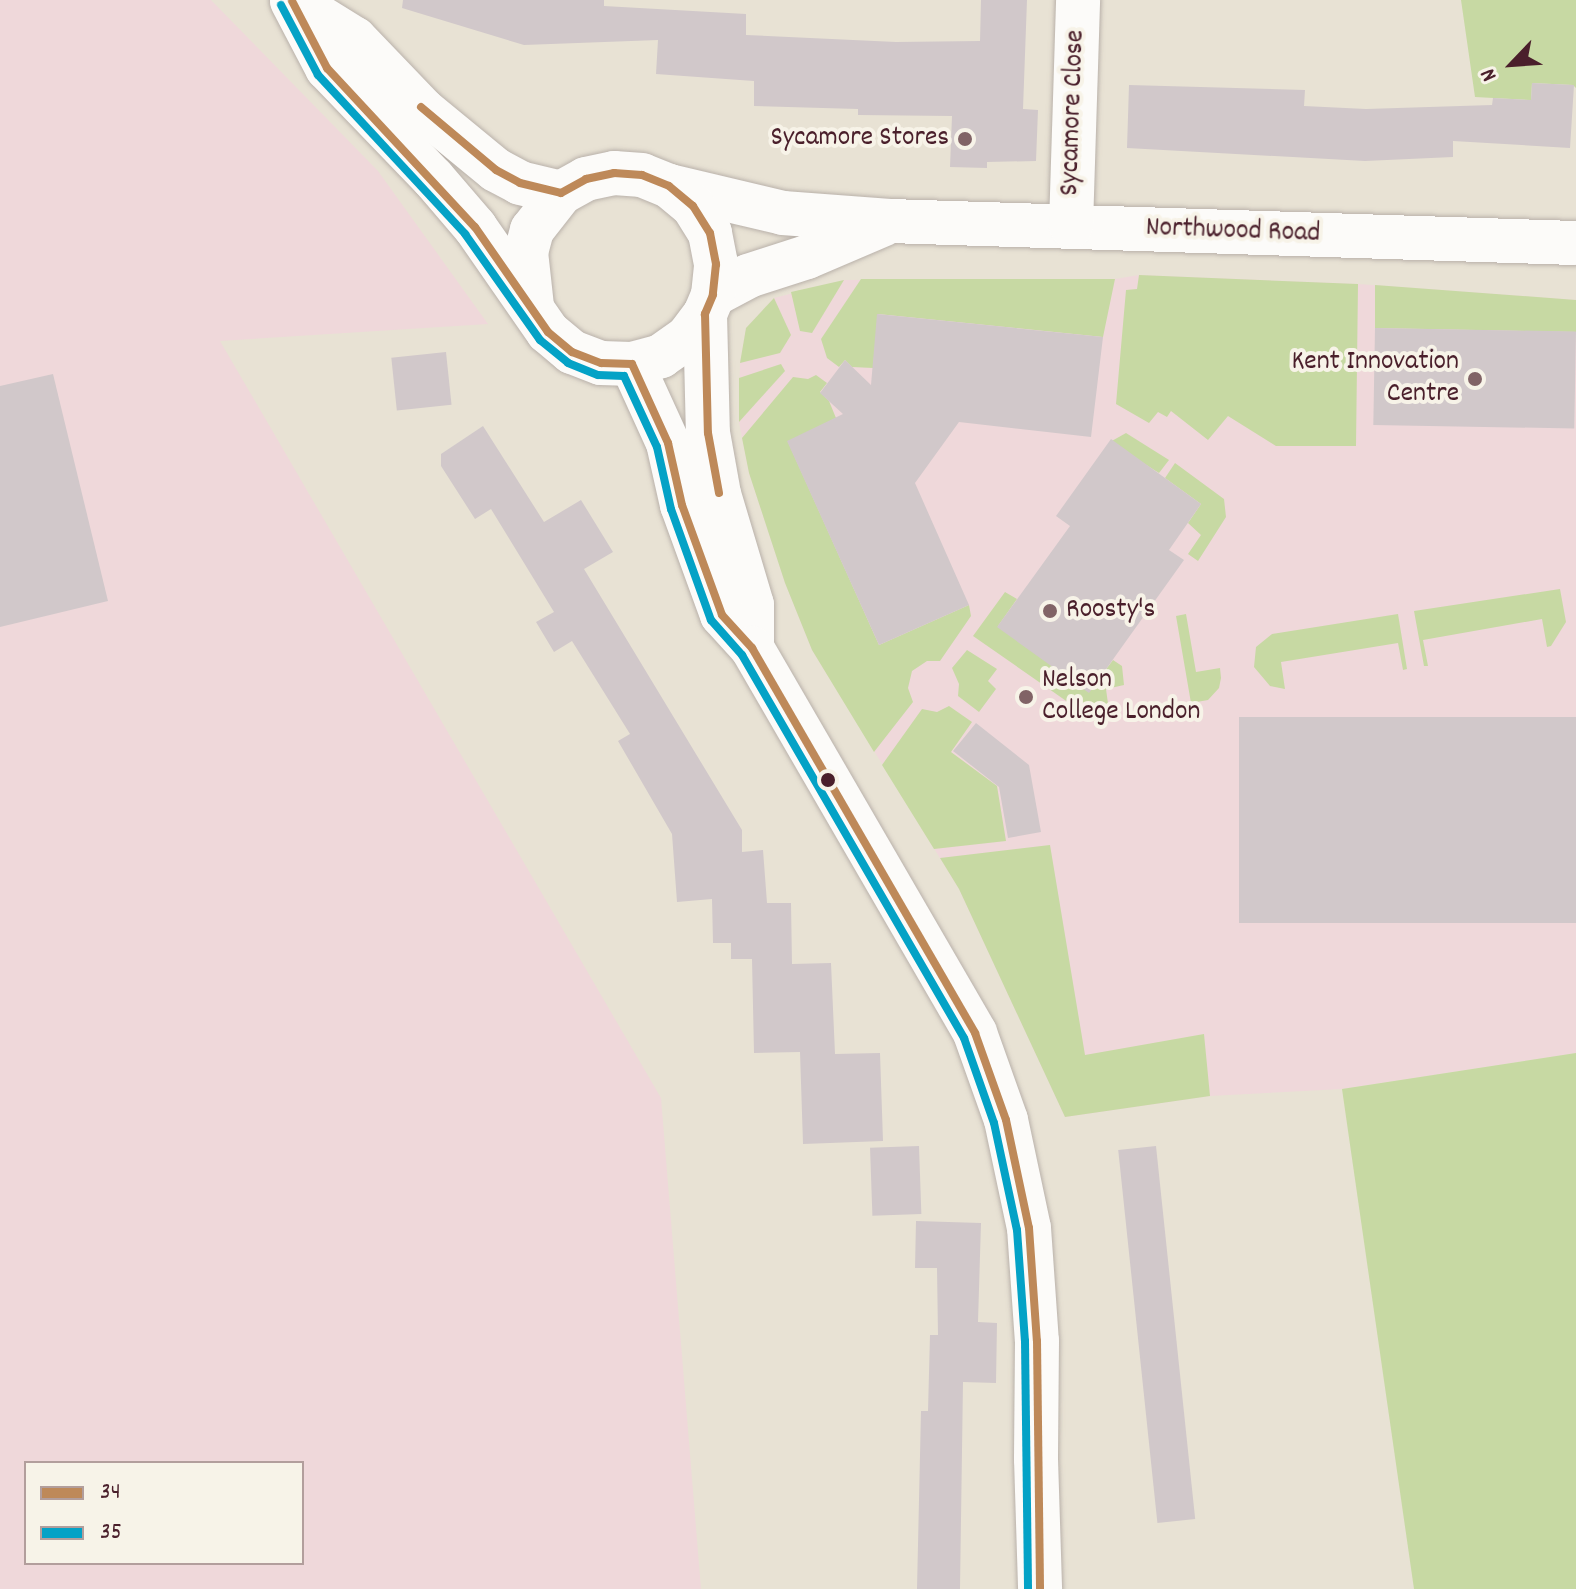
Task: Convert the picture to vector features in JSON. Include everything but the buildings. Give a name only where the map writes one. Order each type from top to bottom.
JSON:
[{"type":"main road","points":[[292,0],[355,39],[423,110],[496,170],[520,183],[561,193]]},
{"type":"main road","points":[[292,0],[327,68],[433,178],[475,227],[548,332],[572,352],[601,363],[632,364],[661,356],[687,338],[709,305]]},
{"type":"main road","name":"Sycamore Close","points":[[1071,226],[1078,0]]},
{"type":"main road","points":[[532,306],[526,252],[532,230],[561,193],[586,179],[614,173],[642,175],[669,186],[693,206],[710,233],[716,264],[709,305],[708,433],[719,494],[752,605],[752,648]]},
{"type":"main road","name":"Northwood Road","points":[[669,186],[783,213],[890,221],[1576,243]]},
{"type":"main road","name":"Northwood Road","points":[[709,305],[748,276],[807,257],[890,221]]},
{"type":"main road","points":[[632,364],[668,443],[682,505],[722,615],[752,648],[975,1033],[1006,1120],[1029,1228],[1037,1341],[1036,1459],[1040,1589]]},
{"type":"shaded area","points":[[0,0],[211,0],[378,171],[488,324],[220,341],[661,1098],[701,1589],[0,1589]]},
{"type":"shaded area","points":[[1139,275],[1358,284],[1576,300],[1576,1053],[1342,1089],[1210,1096],[1065,1117],[959,889],[812,650],[785,583],[749,473],[739,422],[740,363],[746,328],[774,298],[844,280],[1115,279]]},
{"type":"green space","points":[[1461,0],[1576,0],[1576,88],[1573,85],[1532,83],[1531,100],[1475,97]]},
{"type":"green space","points":[[1139,275],[1358,284],[1356,446],[1276,446],[1228,416],[1208,440],[1171,411],[1167,417],[1158,412],[1149,423],[1116,404],[1126,290],[1137,289]]},
{"type":"green space","points":[[861,279],[1115,279],[1103,337],[878,314],[873,368],[852,367],[845,360],[839,367],[827,358],[821,339]]},
{"type":"green space","points":[[844,280],[812,333],[800,331],[791,292]]},
{"type":"green space","points":[[1375,285],[1576,300],[1576,332],[1375,328]]},
{"type":"green space","points":[[774,298],[791,335],[780,353],[740,363],[746,328]]},
{"type":"green space","points":[[781,364],[785,371],[739,422],[739,378]]},
{"type":"green space","points":[[816,375],[827,383],[820,392],[829,401],[836,418],[788,442],[879,645],[969,605],[971,616],[940,661],[927,661],[912,671],[908,688],[913,702],[874,752],[812,650],[785,583],[749,473],[742,438],[793,377],[808,379]]},
{"type":"green space","points":[[1126,433],[1169,460],[1159,473],[1110,442]]},
{"type":"green space","points":[[1175,463],[1224,499],[1226,517],[1198,561],[1188,554],[1201,535],[1188,523],[1201,504],[1165,478]]},
{"type":"green space","points":[[1560,589],[1566,622],[1551,646],[1547,647],[1542,619],[1423,640],[1428,666],[1424,666],[1414,611]]},
{"type":"green space","points":[[1005,592],[1017,599],[998,626],[1089,692],[1113,660],[1122,666],[1124,685],[1106,689],[1110,718],[1095,721],[973,636]]},
{"type":"green space","points":[[1186,614],[1196,672],[1220,668],[1221,678],[1219,688],[1208,700],[1191,703],[1176,616]]},
{"type":"green space","points":[[1398,614],[1407,669],[1403,670],[1398,643],[1281,662],[1285,689],[1270,686],[1254,667],[1256,647],[1272,634]]},
{"type":"green space","points":[[967,650],[997,669],[988,681],[996,689],[979,712],[958,696],[959,684],[952,668]]},
{"type":"green space","points":[[949,706],[972,722],[951,752],[997,786],[1006,841],[934,849],[882,765],[922,709],[937,712]]},
{"type":"green space","points":[[1050,845],[1085,1055],[1204,1034],[1210,1096],[1065,1117],[959,889],[940,858]]},
{"type":"green space","points":[[1576,1053],[1576,1589],[1414,1589],[1342,1089]]},
{"type":"transit line","name":"34","points":[[292,1],[327,68],[475,227],[548,332],[572,352],[601,363],[632,364],[668,443],[682,505],[722,615],[752,648],[975,1033],[1006,1120],[1029,1228],[1037,1341],[1040,1589]]},
{"type":"transit line","name":"35","points":[[281,5],[318,75],[465,234],[540,340],[568,363],[598,375],[624,376],[657,447],[671,509],[711,620],[742,655],[964,1038],[994,1123],[1017,1230],[1025,1341],[1028,1589]]},
{"type":"transit line","name":"34","points":[[421,107],[496,170],[520,183],[561,193],[586,179],[614,173],[642,175],[669,186],[693,206],[710,233],[716,264],[713,295],[705,314],[708,433],[719,493]]},
{"type":"place","name":"Sycamore Stores","points":[[965,139]]},
{"type":"place","name":"Kent Innovation Centre","points":[[1475,379]]},
{"type":"place","name":"Roosty's","points":[[1050,611]]},
{"type":"place","name":"Nelson College London","points":[[1026,697]]}]
